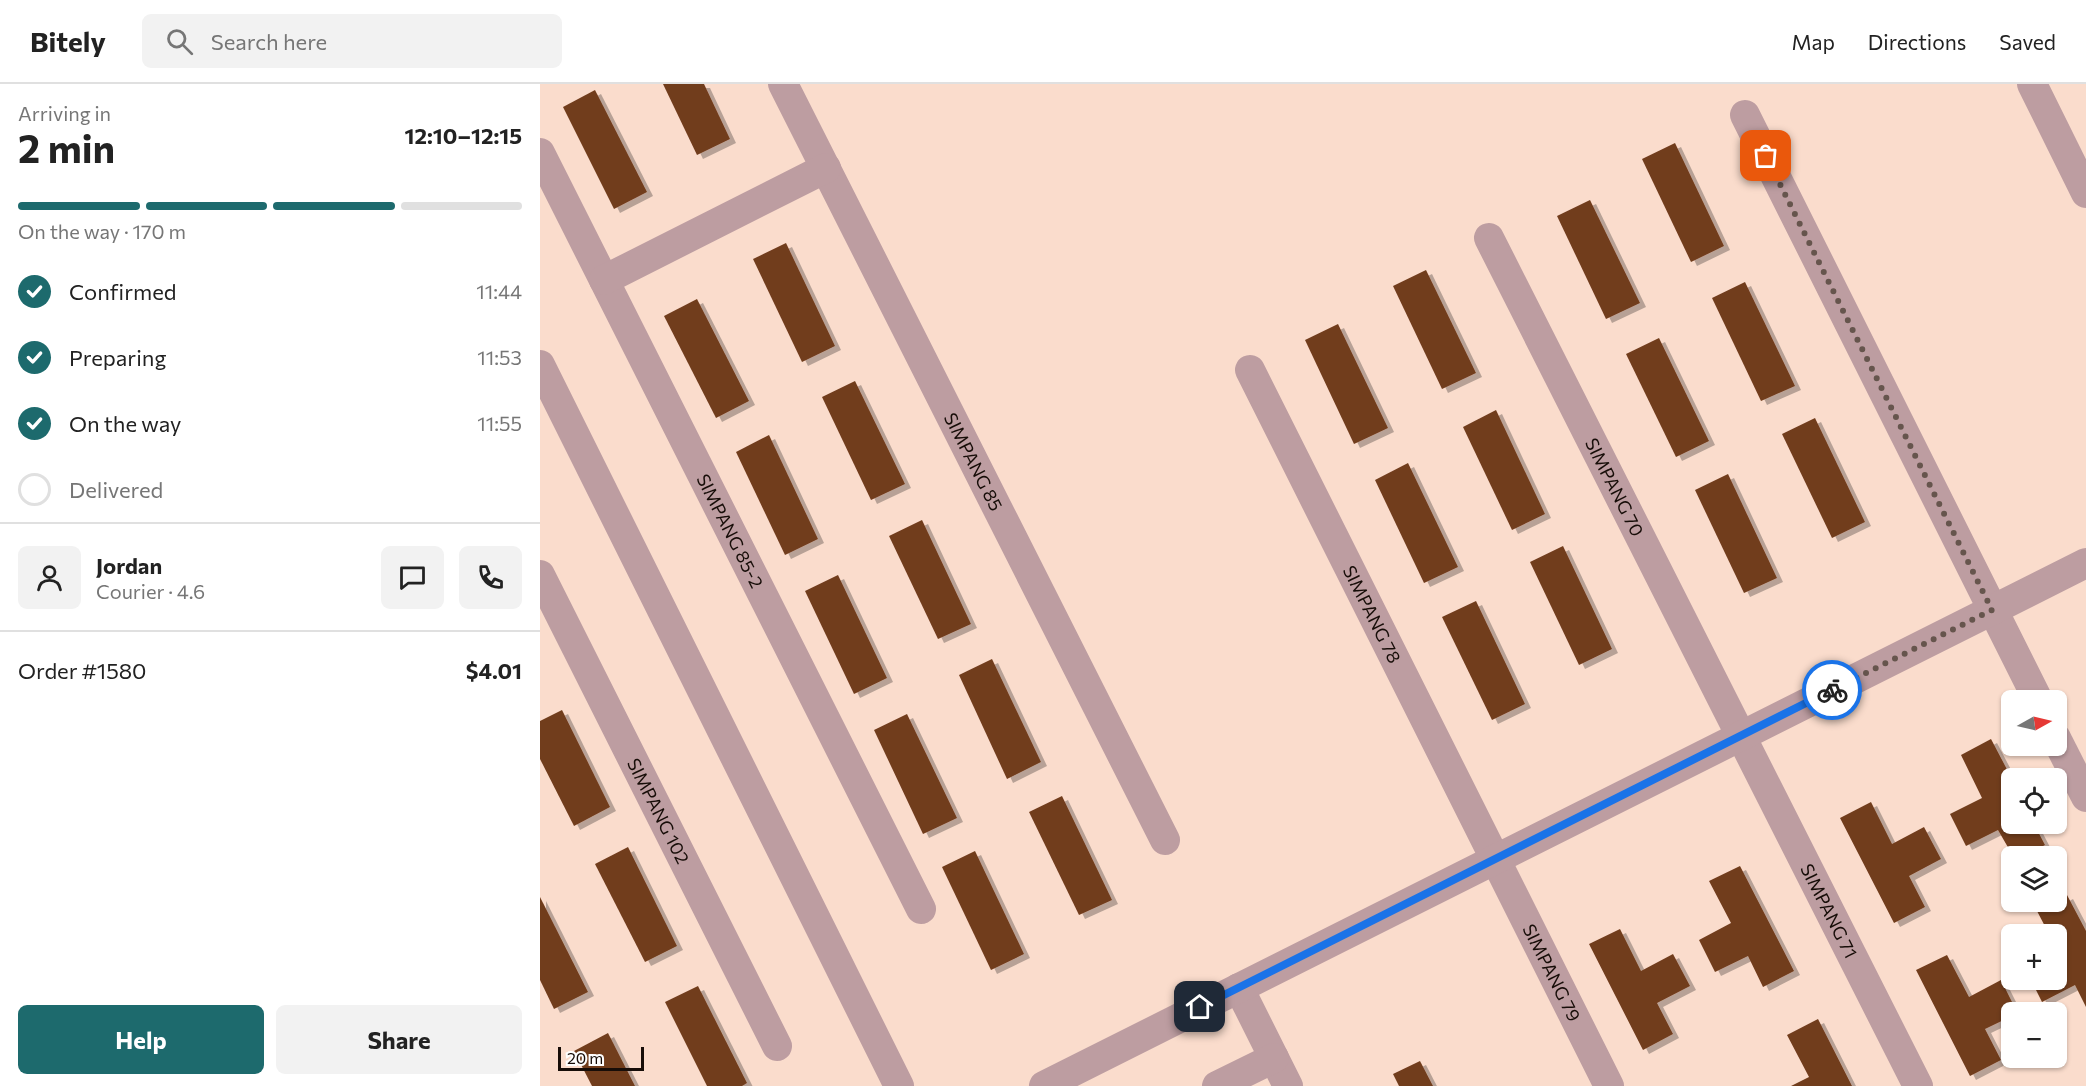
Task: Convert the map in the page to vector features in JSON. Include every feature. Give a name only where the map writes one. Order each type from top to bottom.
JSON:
[{"type":"street","name":"SIMPANG 85","points":[[783,84],[1165,840]]},
{"type":"street","points":[[2032,84],[2086,193]]},
{"type":"street","points":[[1745,115],[2033,690]]},
{"type":"street","name":"SIMPANG 85-2","points":[[540,153],[921,909]]},
{"type":"street","points":[[604,280],[826,168]]},
{"type":"street","name":"SIMPANG 70","points":[[1489,238],[1741,736]]},
{"type":"street","points":[[540,365],[899,1086]]},
{"type":"street","name":"SIMPANG 78","points":[[1250,370],[1495,859]]},
{"type":"street","points":[[1044,1086],[2086,562]]},
{"type":"street","name":"SIMPANG 102","points":[[540,575],[777,1046]]},
{"type":"street","name":"SIMPANG 71","points":[[1741,736],[1918,1086]]},
{"type":"street","points":[[2065,756],[2086,797]]},
{"type":"street","name":"SIMPANG 79","points":[[1495,859],[1609,1086]]},
{"type":"street","points":[[1239,988],[1288,1086]]},
{"type":"street","points":[[1217,1086],[1274,1058]]},
{"type":"building","points":[[663,84],[704,84],[730,139],[697,155]]},
{"type":"building","points":[[595,90],[647,192],[614,209],[563,107]]},
{"type":"building","points":[[1675,143],[1724,246],[1691,262],[1642,159]]},
{"type":"building","points":[[1590,200],[1640,303],[1606,319],[1557,216]]},
{"type":"building","points":[[786,243],[835,346],[802,362],[753,259]]},
{"type":"building","points":[[1426,270],[1476,373],[1442,389],[1393,286]]},
{"type":"building","points":[[1745,282],[1795,386],[1761,401],[1712,298]]},
{"type":"building","points":[[697,299],[749,401],[716,418],[664,316]]},
{"type":"building","points":[[1338,324],[1388,428],[1354,444],[1305,340]]},
{"type":"building","points":[[1659,338],[1709,441],[1676,457],[1626,354]]},
{"type":"building","points":[[855,381],[905,484],[871,500],[822,397]]},
{"type":"building","points":[[1496,410],[1545,514],[1512,530],[1463,427]]},
{"type":"building","points":[[1815,418],[1865,522],[1832,538],[1782,434]]},
{"type":"building","points":[[769,435],[818,539],[785,555],[736,452]]},
{"type":"building","points":[[1408,463],[1458,567],[1424,583],[1375,480]]},
{"type":"building","points":[[1728,474],[1777,578],[1744,593],[1695,490]]},
{"type":"building","points":[[922,520],[971,624],[938,639],[889,536]]},
{"type":"building","points":[[1563,546],[1612,649],[1579,665],[1530,562]]},
{"type":"building","points":[[838,575],[887,678],[854,694],[805,591]]},
{"type":"building","points":[[1476,601],[1525,704],[1492,720],[1442,617]]},
{"type":"building","points":[[992,659],[1041,762],[1007,779],[959,675]]},
{"type":"building","points":[[562,710],[610,807],[574,826],[540,759],[540,721]]},
{"type":"building","points":[[907,714],[957,818],[923,834],[874,730]]},
{"type":"building","points":[[1991,739],[2006,768],[2001,768],[2001,834],[2039,834],[2045,845],[2007,846],[1998,830],[1966,846],[1950,814],[1982,798],[1961,755]]},
{"type":"building","points":[[1062,796],[1112,900],[1079,915],[1029,812]]},
{"type":"building","points":[[1871,802],[1892,844],[1924,827],[1941,859],[1909,876],[1925,907],[1894,923],[1840,818]]},
{"type":"building","points":[[628,847],[677,946],[645,962],[595,864]]},
{"type":"building","points":[[975,851],[1024,954],[991,970],[942,867]]},
{"type":"building","points":[[1740,866],[1794,971],[1763,987],[1748,956],[1715,972],[1699,940],[1731,923],[1709,881]]},
{"type":"building","points":[[2067,895],[2086,931],[2086,1007],[2075,985],[2067,989],[2067,924],[2044,924],[2038,912],[2067,912]]},
{"type":"building","points":[[540,897],[588,992],[554,1009],[540,980]]},
{"type":"building","points":[[1620,929],[1641,971],[1673,954],[1690,986],[1657,1003],[1673,1034],[1643,1050],[1589,944]]},
{"type":"building","points":[[1947,955],[1969,997],[2001,980],[2001,990],[2006,990],[2012,1002],[2001,1002],[2001,1021],[1985,1029],[2001,1060],[1970,1076],[1916,970]]},
{"type":"building","points":[[698,986],[747,1083],[742,1086],[707,1086],[665,1002]]},
{"type":"building","points":[[2036,990],[2065,990],[2042,1002]]},
{"type":"building","points":[[1818,1019],[1852,1086],[1791,1086],[1809,1077],[1787,1035]]},
{"type":"building","points":[[608,1033],[635,1086],[592,1086],[574,1051]]},
{"type":"building","points":[[1420,1061],[1433,1086],[1399,1086],[1393,1074]]},
{"type":"way so far","points":[[1766,156],[1992,610],[1832,690]]},
{"type":"route","points":[[1200,1007],[1832,690]]}]
